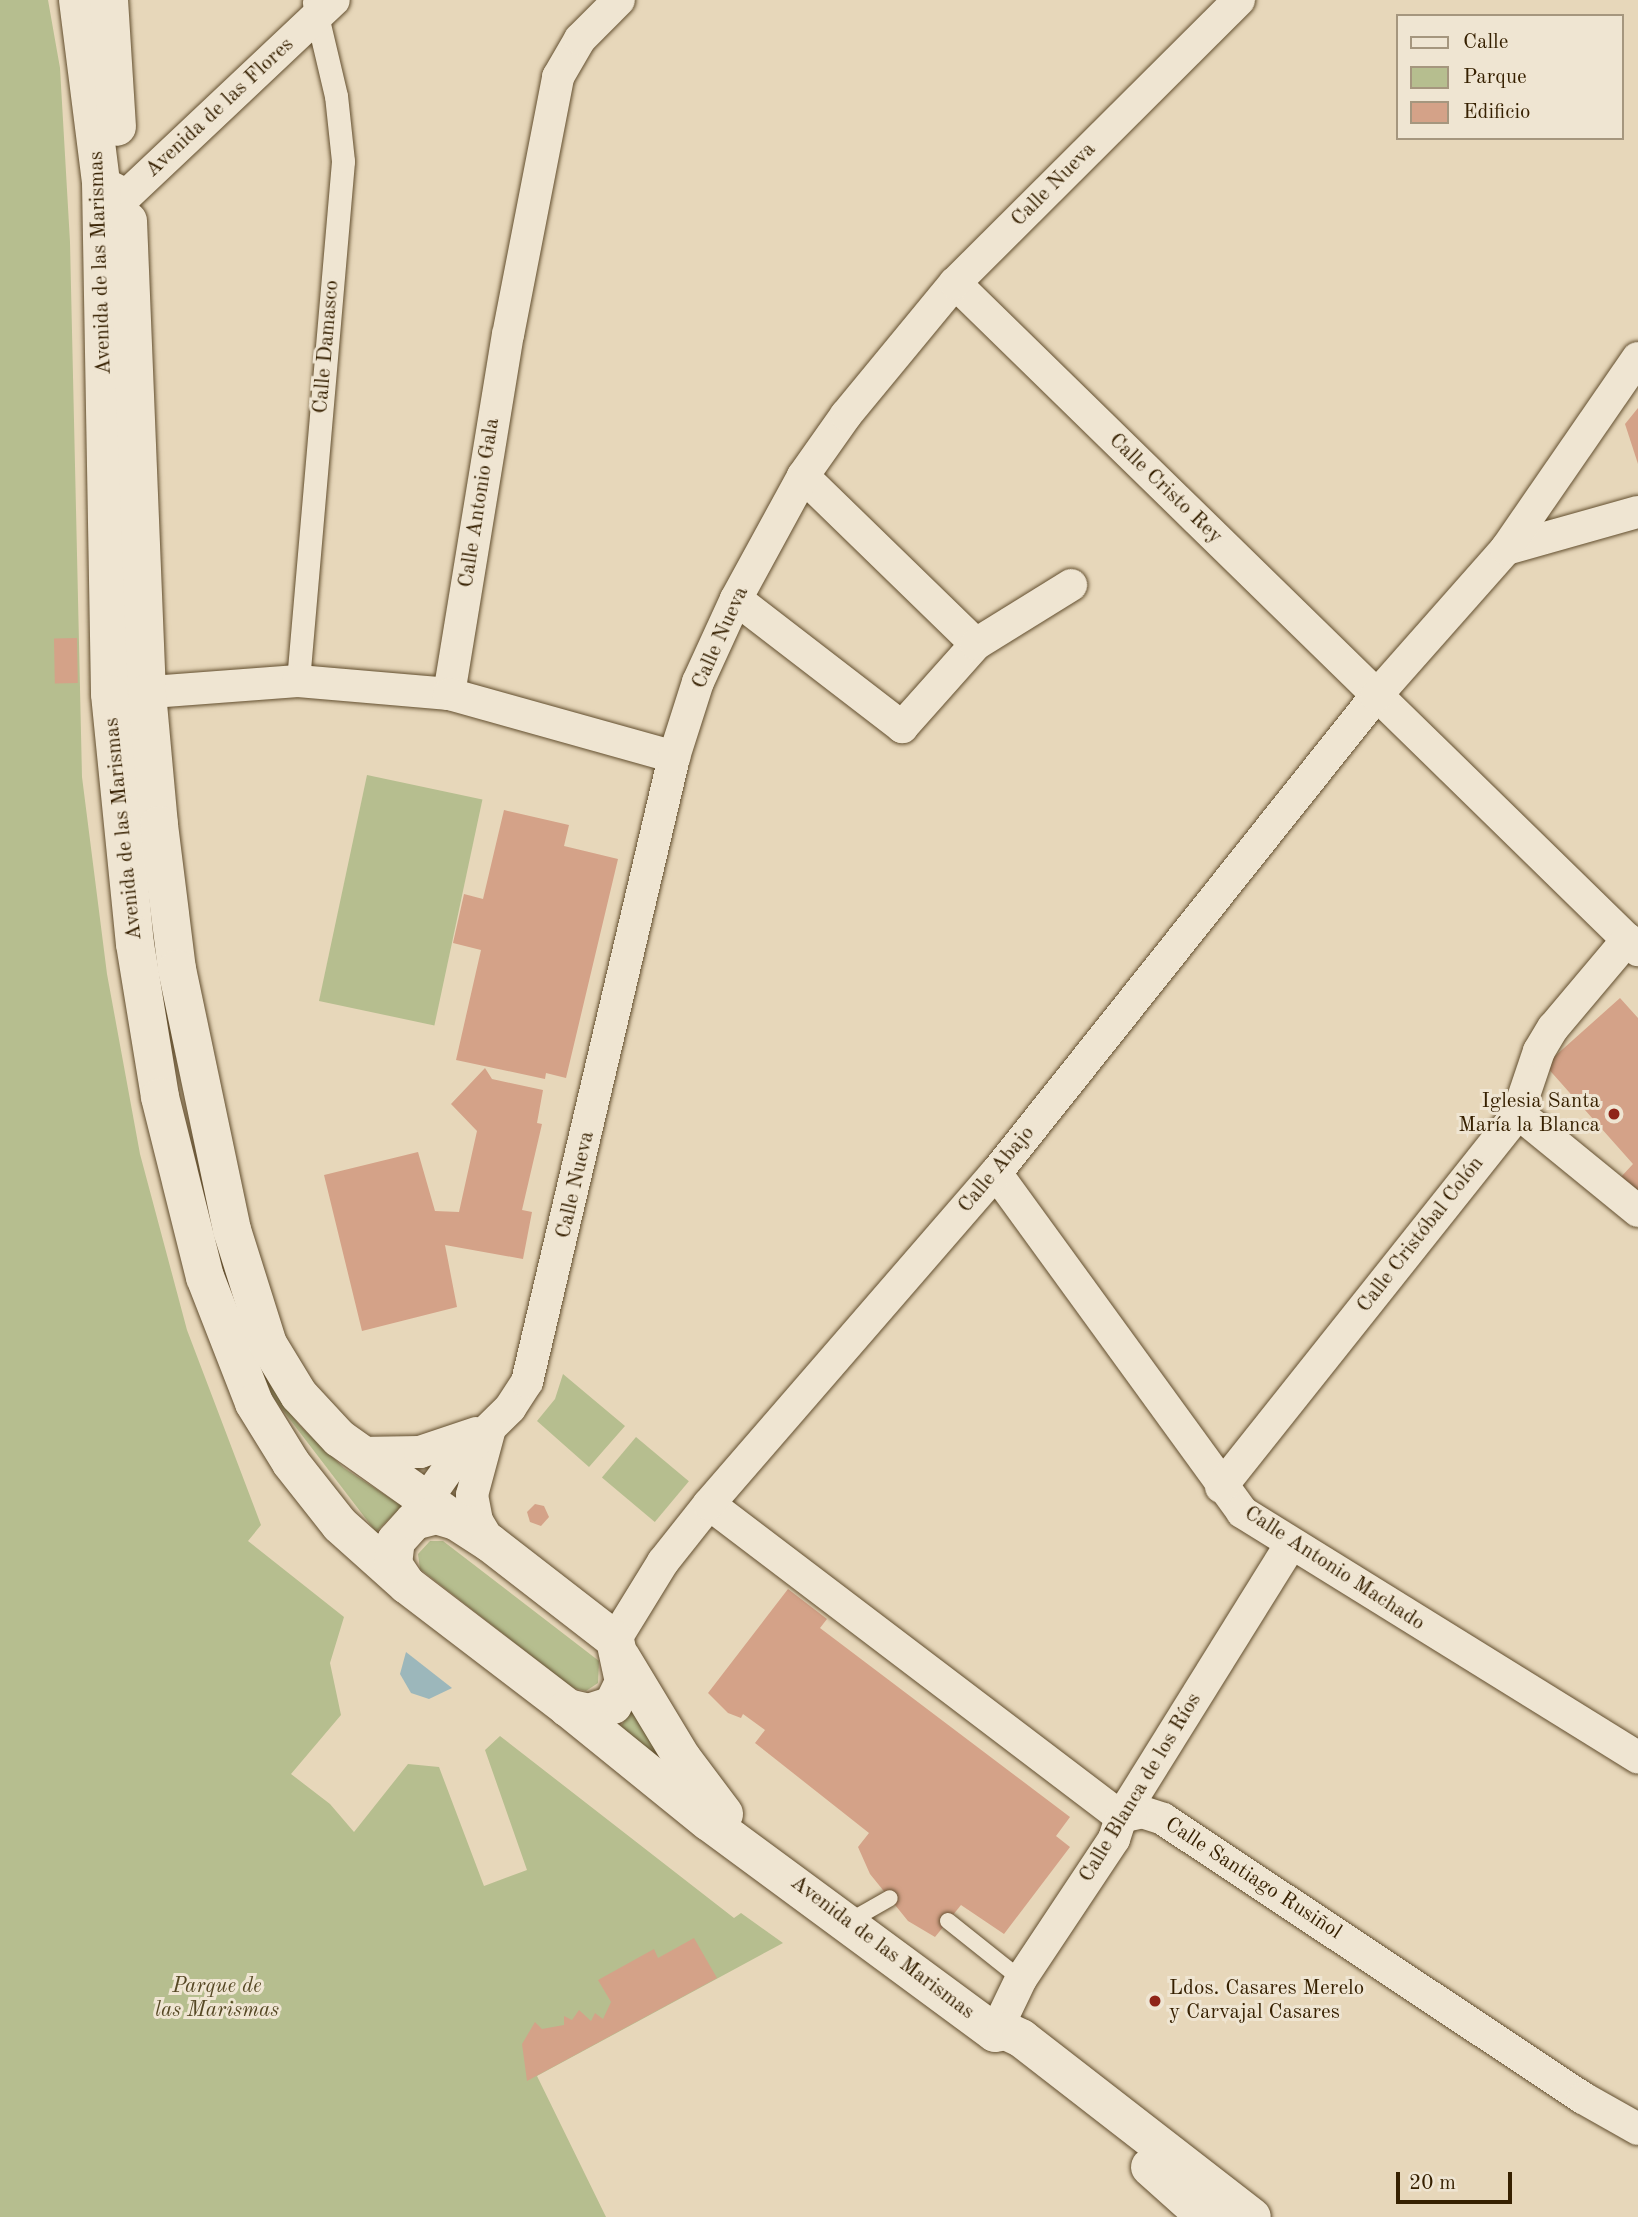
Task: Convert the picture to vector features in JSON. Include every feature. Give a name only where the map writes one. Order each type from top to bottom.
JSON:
[{"type":"street","name":"Avenida de las Marismas","points":[[78,0],[114,189]]},
{"type":"street","name":"Avenida de las Marismas","points":[[109,0],[118,149],[114,189],[129,693],[148,1029],[171,1142],[218,1318],[254,1404],[290,1464],[340,1525],[407,1585],[568,1708],[709,1822],[769,1862],[995,2034]]},
{"type":"street","name":"Calle Antonio Gala","points":[[450,694],[508,335],[558,77],[580,39],[619,0]]},
{"type":"street","name":"Calle Nueva","points":[[417,1512],[521,1396],[536,1356],[674,757],[698,682],[736,599],[803,476],[846,415],[955,283],[1240,0]]},
{"type":"street","name":"Avenida de las Flores","points":[[114,189],[322,5]]},
{"type":"street","name":"Calle Damasco","points":[[298,681],[343,161],[322,5]]},
{"type":"street","name":"Calle Cristo Rey","points":[[955,283],[1633,944]]},
{"type":"street","name":"Calle Abajo","points":[[618,1649],[663,1562],[709,1504],[996,1173],[1376,696],[1506,550],[1638,358]]},
{"type":"street","points":[[803,476],[976,644]]},
{"type":"street","points":[[1506,550],[1638,512]]},
{"type":"street","points":[[736,599],[902,727],[976,644],[1071,585]]},
{"type":"street","points":[[129,693],[298,681],[450,694],[674,757]]},
{"type":"street","name":"Avenida de las Marismas","points":[[129,693],[177,969],[232,1230],[254,1306],[281,1367],[310,1409],[358,1452],[417,1512]]},
{"type":"street","name":"Calle Cristóbal Colón","points":[[1221,1487],[1518,1113],[1538,1051],[1553,1028],[1633,944]]},
{"type":"street","points":[[1518,1113],[1638,1210]]},
{"type":"street","name":"Calle Antonio Machado","points":[[996,1173],[1221,1487],[1242,1512],[1290,1545],[1638,1758]]},
{"type":"street","name":"Calle Nueva","points":[[358,1452],[420,1452],[491,1427]]},
{"type":"street","name":"Calle Nueva","points":[[490,1543],[477,1521],[472,1496],[491,1427]]},
{"type":"street","points":[[709,1504],[1121,1817]]},
{"type":"street","points":[[407,1585],[391,1556],[417,1512],[456,1521],[490,1543],[618,1649],[624,1682],[613,1705],[589,1713],[568,1708]]},
{"type":"street","name":"Calle Blanca de los Ríos","points":[[995,2034],[1021,1979],[1114,1839],[1121,1817],[1290,1545]]},
{"type":"street","name":"Avenida de las Marismas","points":[[618,1649],[706,1793],[769,1862]]},
{"type":"street","name":"Calle Santiago Rusiñol","points":[[1121,1817],[1142,1812],[1163,1819],[1583,2098],[1638,2129]]},
{"type":"street","points":[[1206,2217],[1141,2160],[997,2047],[995,2034],[1006,2031],[1021,2038],[1252,2217]]},
{"type":"lane","points":[[848,1922],[890,1898]]},
{"type":"lane","points":[[947,1921],[1021,1979]]},
{"type":"green space","name":"Parque de las Marismas","points":[[0,0],[48,0],[60,68],[70,242],[82,777],[107,974],[140,1154],[187,1330],[261,1525],[248,1541],[344,1617],[330,1663],[341,1715],[291,1774],[330,1804],[354,1832],[408,1764],[439,1767],[484,1886],[527,1870],[485,1750],[500,1736],[734,1918],[741,1913],[783,1943],[537,2076],[606,2217],[0,2217]]},
{"type":"green space","points":[[367,775],[482,800],[434,1025],[319,1001]]},
{"type":"green space","points":[[240,1321],[279,1398],[299,1425],[344,1468],[402,1506],[376,1532],[275,1400],[254,1364]]},
{"type":"green space","points":[[563,1374],[625,1426],[589,1467],[537,1421],[555,1399]]},
{"type":"green space","points":[[636,1437],[689,1481],[655,1522],[602,1478]]},
{"type":"green space","points":[[430,1541],[443,1541],[599,1661],[598,1683],[586,1691],[573,1688],[420,1569],[418,1554]]},
{"type":"green space","points":[[633,1708],[692,1798],[621,1726]]},
{"type":"water","points":[[406,1652],[452,1688],[429,1699],[411,1693],[400,1674]]},
{"type":"building","points":[[1638,408],[1638,464],[1625,424]]},
{"type":"building","points":[[54,638],[77,638],[78,683],[55,683]]},
{"type":"building","points":[[504,810],[569,825],[564,846],[618,859],[566,1078],[546,1073],[545,1079],[456,1060],[481,950],[453,943],[464,894],[483,899]]},
{"type":"building","name":"Iglesia Santa María la Blanca","points":[[1620,998],[1638,1018],[1638,1197],[1620,1178],[1633,1164],[1545,1065]]},
{"type":"building","points":[[485,1068],[492,1079],[543,1090],[537,1123],[542,1124],[522,1210],[532,1212],[523,1259],[445,1245],[457,1307],[362,1331],[324,1175],[418,1152],[435,1211],[459,1212],[477,1131],[451,1104]]},
{"type":"building","points":[[535,1504],[544,1506],[549,1517],[541,1526],[530,1522],[527,1512]]},
{"type":"building","points":[[788,1589],[827,1619],[820,1628],[1070,1817],[1056,1836],[1070,1847],[1004,1934],[961,1905],[935,1937],[908,1921],[870,1874],[858,1847],[869,1833],[755,1743],[765,1730],[743,1714],[741,1718],[728,1713],[708,1693]]},
{"type":"building","points":[[694,1938],[717,1978],[527,2081],[522,2044],[535,2022],[542,2029],[564,2025],[564,2016],[572,2020],[579,2010],[591,2021],[595,2013],[603,2019],[611,2002],[598,1980],[654,1949],[658,1958]]},
{"type":"place","name":"Iglesia Santa María la Blanca","points":[[1614,1114]]},
{"type":"place","name":"Ldos. Casares Merelo y Carvajal Casares","points":[[1155,2001]]}]
